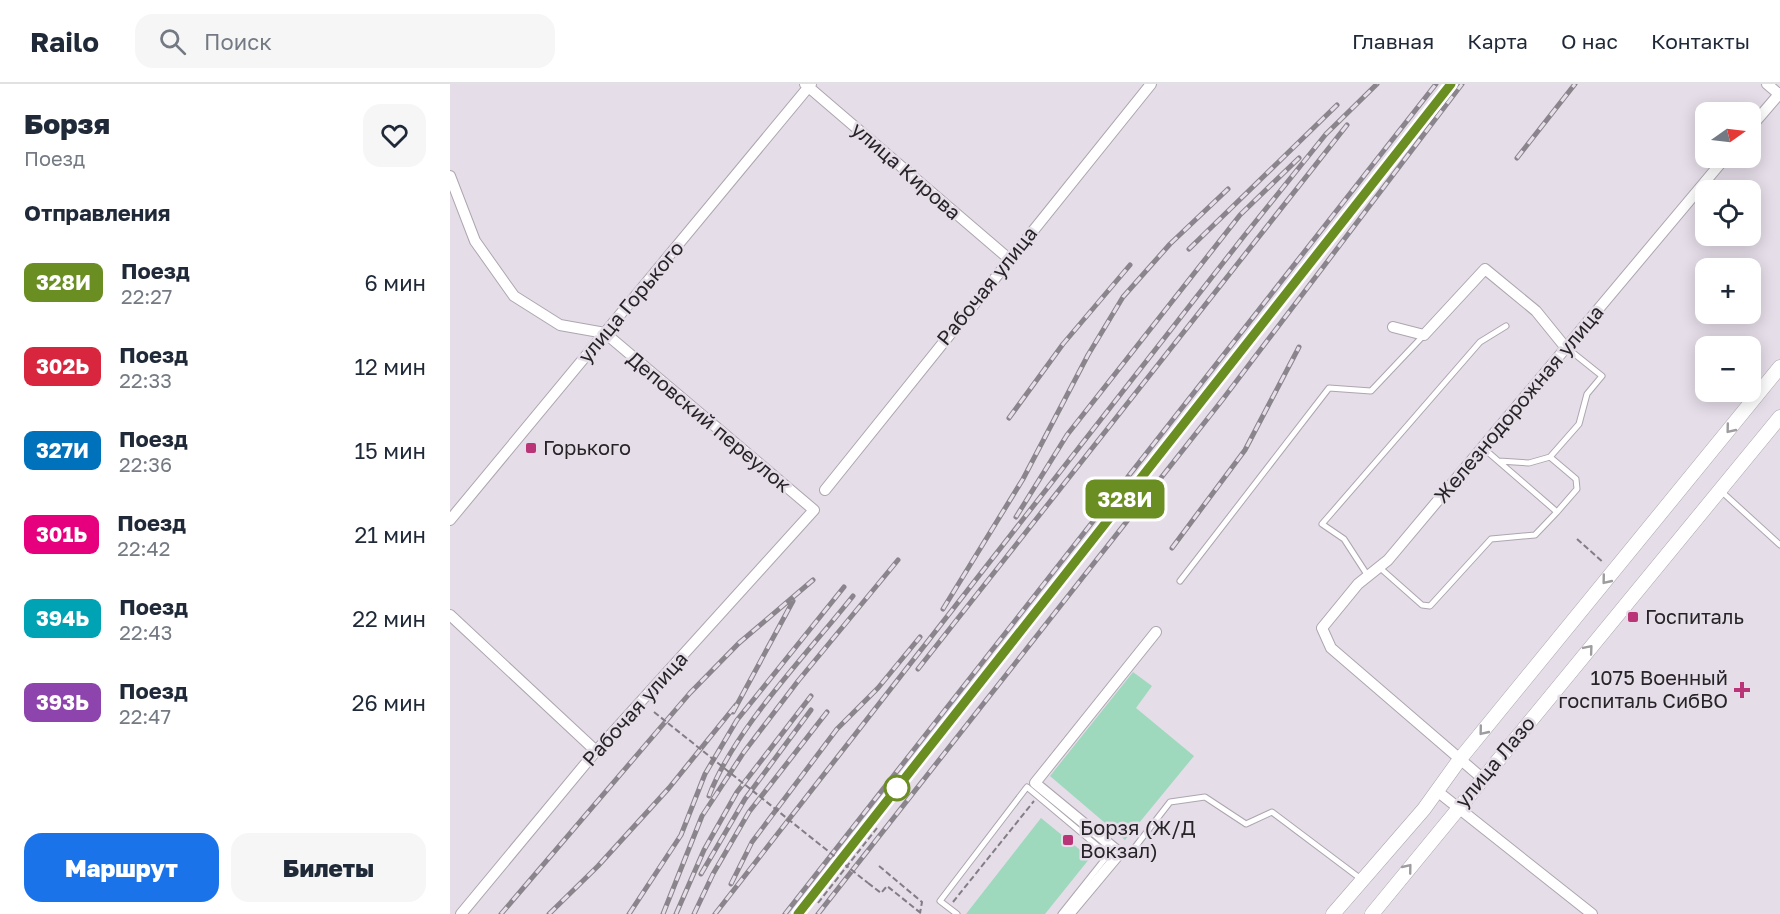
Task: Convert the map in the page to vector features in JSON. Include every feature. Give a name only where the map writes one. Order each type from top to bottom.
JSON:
[{"type":"street","name":"Рабочая улица","points":[[825,490],[1008,258],[1151,84]]},
{"type":"street","points":[[1761,116],[1780,94],[1767,84]]},
{"type":"street","name":"улица Кирова","points":[[808,85],[1008,258]]},
{"type":"street","name":"улица Горького","points":[[450,520],[454,507],[605,333],[808,85]]},
{"type":"street","name":"Железнодорожная улица","points":[[1460,759],[1331,648],[1322,628],[1358,584],[1379,567],[1482,447],[1717,168]]},
{"type":"street","points":[[450,176],[475,241],[514,296],[560,325],[605,333]]},
{"type":"street","points":[[1393,327],[1424,335],[1485,268],[1536,311],[1566,348]]},
{"type":"street","name":"Деповский переулок","points":[[605,333],[814,510]]},
{"type":"street","points":[[1333,914],[1437,791],[1460,759],[1780,367]]},
{"type":"street","name":"улица Лазо","points":[[1372,914],[1780,417]]},
{"type":"street","name":"Рабочая улица","points":[[462,914],[596,751],[814,510]]},
{"type":"street","points":[[450,615],[596,751]]},
{"type":"street","points":[[1069,914],[1114,854],[1035,783],[1156,632]]},
{"type":"street","points":[[1460,759],[1482,778]]},
{"type":"street","points":[[1437,791],[1592,914]]},
{"type":"lane","points":[[1368,576],[1344,539],[1322,524],[1480,342],[1506,326]]},
{"type":"lane","points":[[1180,581],[1329,388],[1371,391],[1424,335]]},
{"type":"lane","points":[[1498,460],[1529,463],[1550,457],[1579,424],[1587,394],[1602,376],[1566,348]]},
{"type":"lane","points":[[1482,447],[1557,512]]},
{"type":"lane","points":[[1379,567],[1422,605],[1430,606],[1491,539],[1535,535],[1577,489],[1578,483],[1550,457]]},
{"type":"lane","points":[[1720,491],[1780,544]]},
{"type":"lane","points":[[957,914],[940,901],[1027,787],[1114,854]]},
{"type":"lane","points":[[1061,914],[1114,854],[1132,851],[1170,802],[1205,797],[1246,824],[1272,812],[1361,879]]},
{"type":"path","points":[[1577,539],[1613,571]]},
{"type":"path","points":[[654,712],[881,893],[887,886],[921,914]]},
{"type":"path","points":[[949,908],[1038,795]]},
{"type":"path","points":[[818,903],[877,828]]},
{"type":"path","points":[[879,866],[922,902],[921,914]]},
{"type":"green space","points":[[1133,672],[1152,686],[1136,708],[1194,756],[1125,840],[1050,776]]},
{"type":"green space","points":[[1041,818],[1090,858],[1045,914],[966,914]]},
{"type":"railway","points":[[715,914],[1244,236],[1326,134],[1377,84]]},
{"type":"railway","points":[[785,914],[1436,84]]},
{"type":"railway","points":[[798,914],[1451,84]]},
{"type":"railway","points":[[818,914],[1223,399],[1462,84]]},
{"type":"railway","points":[[1517,158],[1575,84]]},
{"type":"railway","points":[[1189,249],[1337,105]]},
{"type":"railway","points":[[918,669],[1347,125]]},
{"type":"railway","points":[[1016,517],[1067,435],[1240,215],[1299,158]]},
{"type":"railway","points":[[943,609],[1023,479],[1088,355],[1123,297],[1170,244],[1228,189]]},
{"type":"railway","points":[[1009,418],[1063,344],[1130,265]]},
{"type":"railway","points":[[1172,548],[1245,450],[1299,347]]},
{"type":"railway","points":[[663,914],[702,816],[744,752],[798,681],[898,560]]},
{"type":"railway","points":[[501,914],[690,693],[739,643],[813,580]]},
{"type":"railway","points":[[629,914],[681,835],[705,774],[737,720],[844,587]]},
{"type":"railway","points":[[709,796],[736,744],[754,718],[853,596]]},
{"type":"railway","points":[[733,712],[793,601]]},
{"type":"railway","points":[[731,884],[752,842],[837,729],[878,688],[920,637]]},
{"type":"railway","points":[[676,914],[704,850],[737,792],[811,696]]},
{"type":"railway","points":[[549,914],[598,866],[669,788],[736,705]]},
{"type":"railway","points":[[701,874],[745,799],[811,710]]},
{"type":"railway","points":[[694,914],[713,874],[749,812],[827,712]]},
{"type":"train","name":"328И","points":[[798,914],[1451,84]]},
{"type":"place","name":"Горького","points":[[531,448]]},
{"type":"place","name":"Госпиталь","points":[[1633,617]]},
{"type":"place","name":"1075 Военный госпиталь СибВО","points":[[1742,690]]},
{"type":"place","name":"Борзя (Ж/Д Вокзал)","points":[[1068,840]]}]
